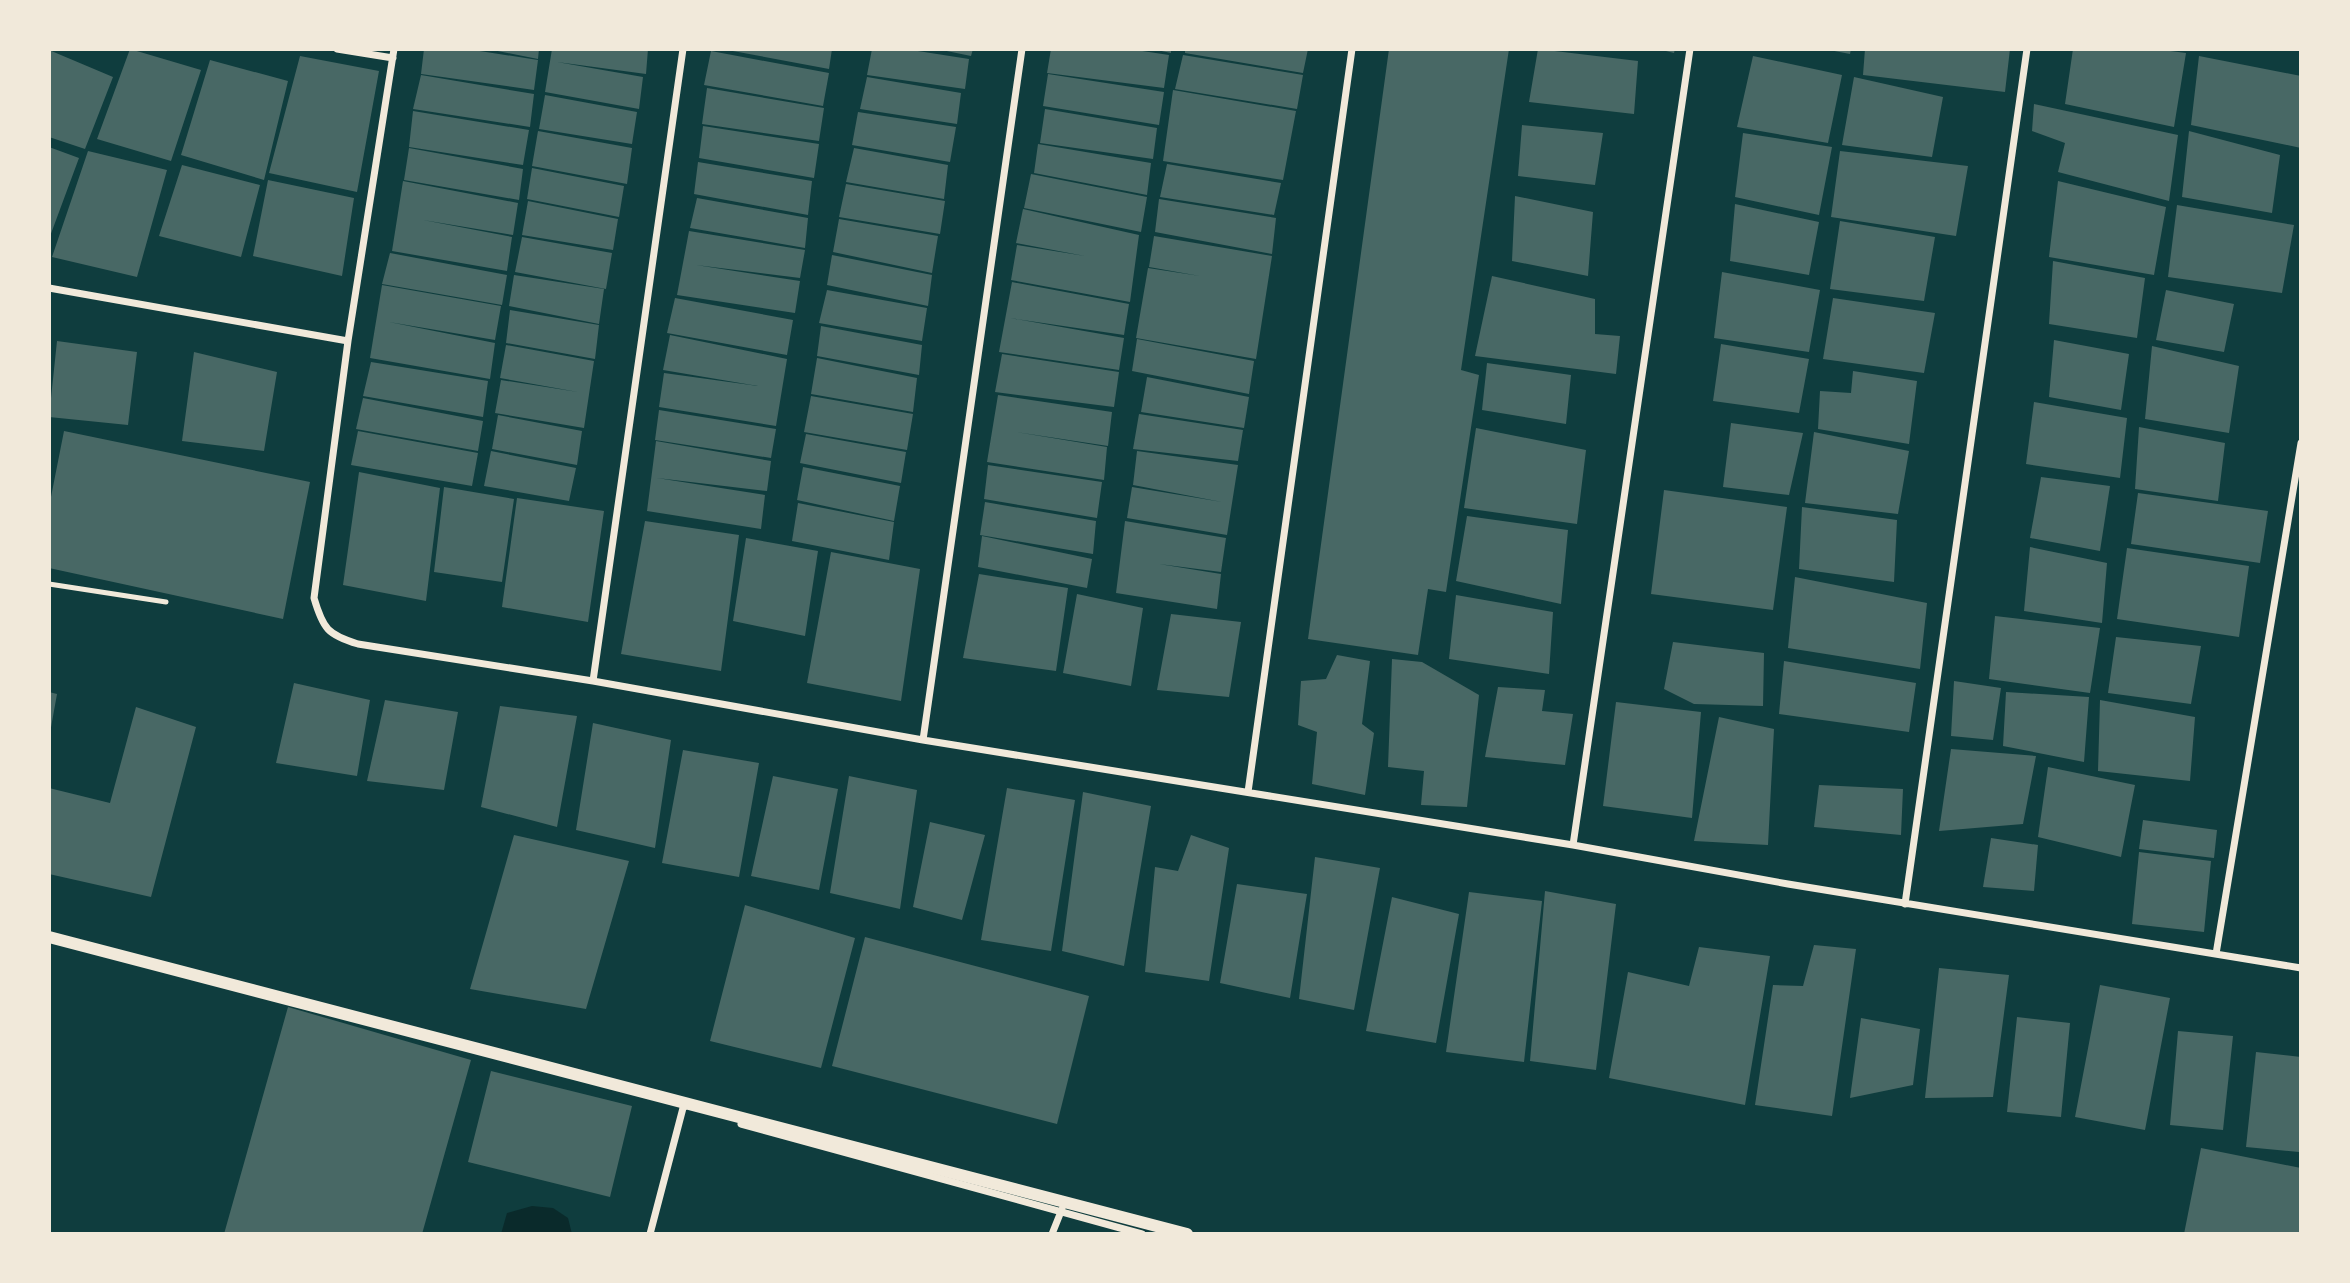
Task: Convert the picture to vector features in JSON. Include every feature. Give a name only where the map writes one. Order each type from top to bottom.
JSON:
[{"type":"street","points":[[337,49],[393,58]]},
{"type":"street","points":[[394,49],[348,341],[314,598],[321,623],[336,637],[358,644],[593,681],[923,740],[1573,845],[1905,904],[2301,968]]},
{"type":"street","points":[[593,681],[683,49]]},
{"type":"street","points":[[923,740],[1022,49]]},
{"type":"street","points":[[1248,792],[1352,49]]},
{"type":"street","points":[[1573,845],[1690,49]]},
{"type":"street","points":[[1905,904],[2027,49]]},
{"type":"street","points":[[49,288],[348,341]]},
{"type":"street","points":[[2216,954],[2301,443]]},
{"type":"street","points":[[49,937],[1187,1234]]},
{"type":"street","points":[[686,1105],[1142,1234]]},
{"type":"street","points":[[650,1234],[686,1105]]},
{"type":"street","points":[[1052,1234],[1058,1212],[1070,1202]]},
{"type":"lane","points":[[49,584],[166,602]]},
{"type":"water","points":[[532,1206],[553,1208],[568,1218],[572,1234],[501,1234],[507,1213]]},
{"type":"building","points":[[130,49],[201,70],[171,161],[97,139]]},
{"type":"building","points":[[424,49],[467,49],[538,60],[534,90],[421,74]]},
{"type":"building","points":[[488,49],[539,49],[538,59]]},
{"type":"building","points":[[552,49],[648,49],[646,74],[557,62],[643,77],[639,109],[545,92]]},
{"type":"building","points":[[722,49],[832,49],[829,69]]},
{"type":"building","points":[[872,49],[905,49],[969,59],[965,89],[867,75]]},
{"type":"building","points":[[937,49],[973,49],[971,56]]},
{"type":"building","points":[[1051,49],[1129,49],[1169,55],[1164,88],[1047,73]]},
{"type":"building","points":[[1152,49],[1171,49],[1171,53]]},
{"type":"building","points":[[1185,49],[1308,49],[1303,73],[1185,53]]},
{"type":"building","points":[[1389,49],[1509,49],[1461,370],[1479,375],[1446,592],[1428,589],[1418,655],[1308,639]]},
{"type":"building","points":[[1538,49],[1638,61],[1634,114],[1529,102]]},
{"type":"building","points":[[1658,49],[1675,49],[1674,53]]},
{"type":"building","points":[[1824,49],[1851,49],[1850,54]]},
{"type":"building","points":[[1865,49],[2010,49],[2005,92],[1863,75]]},
{"type":"building","points":[[2073,49],[2155,49],[2186,53],[2174,127],[2065,104]]},
{"type":"building","points":[[49,50],[113,77],[85,149],[49,137]]},
{"type":"building","points":[[711,51],[829,73],[823,106],[704,85]]},
{"type":"building","points":[[1183,55],[1303,75],[1297,109],[1175,89]]},
{"type":"building","points":[[300,56],[379,71],[357,192],[269,173]]},
{"type":"building","points":[[1753,56],[1842,75],[1828,143],[1737,127]]},
{"type":"building","points":[[2199,56],[2301,76],[2301,148],[2191,125]]},
{"type":"building","points":[[210,60],[288,81],[264,180],[181,155]]},
{"type":"building","points":[[1048,74],[1164,92],[1159,125],[1043,106]]},
{"type":"building","points":[[421,75],[534,94],[530,127],[413,109]]},
{"type":"building","points":[[867,77],[961,93],[957,124],[860,109]]},
{"type":"building","points":[[1854,77],[1943,97],[1932,157],[1842,145]]},
{"type":"building","points":[[707,88],[824,108],[819,141],[702,124]]},
{"type":"building","points":[[1173,90],[1296,111],[1283,180],[1163,161]]},
{"type":"building","points":[[545,95],[637,112],[632,144],[539,129]]},
{"type":"building","points":[[2034,104],[2178,135],[2169,201],[2058,172],[2065,143],[2032,131]]},
{"type":"building","points":[[1045,109],[1157,128],[1153,159],[1040,143]]},
{"type":"building","points":[[413,111],[529,130],[523,165],[409,147]]},
{"type":"building","points":[[858,112],[956,127],[950,162],[852,145]]},
{"type":"building","points":[[1522,125],[1603,133],[1595,185],[1518,176]]},
{"type":"building","points":[[703,126],[819,144],[814,178],[699,158]]},
{"type":"building","points":[[538,131],[632,148],[627,184],[532,166]]},
{"type":"building","points":[[2189,131],[2280,155],[2272,213],[2182,197]]},
{"type":"building","points":[[1743,133],[1832,147],[1819,215],[1735,197]]},
{"type":"building","points":[[1038,144],[1151,163],[1147,195],[1034,173]]},
{"type":"building","points":[[49,147],[79,158],[49,239]]},
{"type":"building","points":[[409,148],[523,169],[519,200],[404,180]]},
{"type":"building","points":[[854,148],[948,165],[944,199],[846,182]]},
{"type":"building","points":[[88,151],[167,170],[137,277],[52,257]]},
{"type":"building","points":[[1840,151],[1968,166],[1956,236],[1831,217]]},
{"type":"building","points":[[698,162],[812,181],[808,215],[694,194]]},
{"type":"building","points":[[1167,164],[1281,183],[1274,215],[1160,197]]},
{"type":"building","points":[[182,165],[260,185],[241,257],[159,236]]},
{"type":"building","points":[[532,168],[624,186],[619,217],[527,199]]},
{"type":"building","points":[[1031,174],[1147,197],[1141,232],[1024,208]]},
{"type":"building","points":[[268,180],[354,198],[342,276],[253,256]]},
{"type":"building","points":[[403,181],[518,203],[513,235],[423,220],[512,237],[507,271],[392,251]]},
{"type":"building","points":[[2058,181],[2166,207],[2154,275],[2049,257]]},
{"type":"building","points":[[846,184],[945,201],[940,234],[839,217]]},
{"type":"building","points":[[1515,196],[1593,212],[1588,276],[1512,261]]},
{"type":"building","points":[[697,198],[808,218],[805,248],[690,228]]},
{"type":"building","points":[[1159,199],[1276,218],[1272,254],[1155,232]]},
{"type":"building","points":[[528,201],[618,219],[613,250],[522,235]]},
{"type":"building","points":[[1735,204],[1819,222],[1809,275],[1730,261]]},
{"type":"building","points":[[2177,205],[2294,225],[2282,293],[2168,277]]},
{"type":"building","points":[[1023,209],[1139,235],[1130,302],[1011,280],[1017,245],[1085,256],[1016,243]]},
{"type":"building","points":[[839,219],[938,236],[932,273],[833,252]]},
{"type":"building","points":[[1840,221],[1935,237],[1924,301],[1830,289]]},
{"type":"building","points":[[689,231],[805,250],[800,278],[696,265],[800,281],[795,313],[677,295]]},
{"type":"building","points":[[1154,236],[1272,256],[1256,359],[1136,338],[1148,268],[1200,276],[1149,267]]},
{"type":"building","points":[[522,237],[612,253],[606,289],[515,272]]},
{"type":"building","points":[[390,253],[507,275],[502,305],[382,284]]},
{"type":"building","points":[[832,255],[932,275],[928,306],[827,285]]},
{"type":"building","points":[[2053,261],[2145,278],[2137,338],[2049,324]]},
{"type":"building","points":[[1722,272],[1820,290],[1809,352],[1714,338]]},
{"type":"building","points":[[514,275],[604,289],[599,324],[509,306]]},
{"type":"building","points":[[1492,276],[1595,299],[1595,334],[1620,336],[1616,374],[1475,356]]},
{"type":"building","points":[[1012,282],[1129,304],[1124,335],[1010,318],[1124,338],[1119,370],[999,352]]},
{"type":"building","points":[[382,285],[501,306],[495,340],[389,322],[495,343],[490,379],[370,358]]},
{"type":"building","points":[[827,290],[927,308],[922,341],[819,323]]},
{"type":"building","points":[[2166,290],[2234,304],[2224,352],[2156,340]]},
{"type":"building","points":[[675,298],[793,320],[787,355],[667,333]]},
{"type":"building","points":[[1833,298],[1935,313],[1924,373],[1823,359]]},
{"type":"building","points":[[510,310],[599,325],[595,359],[506,343]]},
{"type":"building","points":[[821,326],[922,345],[919,375],[817,356]]},
{"type":"building","points":[[670,335],[787,359],[776,426],[659,407],[664,373],[758,386],[663,370]]},
{"type":"building","points":[[1137,339],[1254,361],[1249,394],[1132,371]]},
{"type":"building","points":[[2054,340],[2129,354],[2121,410],[2049,397]]},
{"type":"building","points":[[57,341],[137,352],[128,425],[49,417]]},
{"type":"building","points":[[1721,344],[1809,359],[1799,413],[1713,401]]},
{"type":"building","points":[[506,345],[594,361],[584,428],[495,413],[501,380],[578,392],[500,378]]},
{"type":"building","points":[[2152,346],[2239,366],[2229,433],[2145,419]]},
{"type":"building","points":[[194,352],[277,372],[264,451],[182,441]]},
{"type":"building","points":[[1002,354],[1119,372],[1114,407],[995,392]]},
{"type":"building","points":[[817,358],[917,378],[913,412],[811,394]]},
{"type":"building","points":[[371,362],[488,381],[483,417],[363,396]]},
{"type":"building","points":[[1487,363],[1571,375],[1566,424],[1482,410]]},
{"type":"building","points":[[1853,371],[1917,381],[1909,444],[1818,429],[1820,391],[1851,393]]},
{"type":"building","points":[[1147,377],[1249,397],[1244,428],[1141,412]]},
{"type":"building","points":[[998,395],[1112,412],[1108,446],[1016,432],[1107,447],[1104,480],[987,462]]},
{"type":"building","points":[[811,396],[913,414],[907,450],[804,432]]},
{"type":"building","points":[[363,398],[483,421],[478,451],[356,429]]},
{"type":"building","points":[[2034,402],[2127,418],[2120,478],[2026,464]]},
{"type":"building","points":[[659,410],[776,429],[771,458],[655,440]]},
{"type":"building","points":[[1139,414],[1243,430],[1238,461],[1133,449]]},
{"type":"building","points":[[498,415],[582,431],[577,465],[492,449]]},
{"type":"building","points":[[1731,423],[1803,433],[1789,495],[1723,487]]},
{"type":"building","points":[[2139,427],[2225,443],[2218,501],[2135,489]]},
{"type":"building","points":[[1476,428],[1586,450],[1577,524],[1464,508]]},
{"type":"building","points":[[64,431],[310,482],[283,619],[49,568],[49,507]]},
{"type":"building","points":[[358,431],[478,453],[472,486],[351,465]]},
{"type":"building","points":[[1814,432],[1909,451],[1898,514],[1805,503]]},
{"type":"building","points":[[806,434],[906,452],[901,483],[800,463]]},
{"type":"building","points":[[656,441],[771,461],[767,491],[657,478],[765,495],[761,529],[647,511]]},
{"type":"building","points":[[491,451],[576,468],[569,501],[484,486]]},
{"type":"building","points":[[1137,451],[1238,465],[1227,535],[1127,518],[1132,487],[1222,502],[1133,485]]},
{"type":"building","points":[[988,465],[1102,482],[1097,518],[984,499]]},
{"type":"building","points":[[803,467],[900,486],[894,521],[797,500]]},
{"type":"building","points":[[359,472],[440,488],[426,601],[343,585]]},
{"type":"building","points":[[2041,477],[2110,486],[2100,551],[2030,538]]},
{"type":"building","points":[[444,487],[514,499],[502,582],[434,572]]},
{"type":"building","points":[[1664,490],[1787,507],[1773,610],[1651,594]]},
{"type":"building","points":[[2138,493],[2268,511],[2260,563],[2131,544]]},
{"type":"building","points":[[517,498],[604,511],[588,622],[502,607]]},
{"type":"building","points":[[985,502],[1096,521],[1093,554],[980,535]]},
{"type":"building","points":[[798,503],[894,522],[889,560],[792,541]]},
{"type":"building","points":[[1802,507],[1897,520],[1894,582],[1799,569]]},
{"type":"building","points":[[1467,516],[1568,530],[1561,604],[1456,581]]},
{"type":"building","points":[[645,521],[739,535],[721,671],[621,654]]},
{"type":"building","points":[[1125,521],[1226,538],[1221,572],[1159,564],[1221,574],[1217,609],[1116,593]]},
{"type":"building","points":[[982,536],[1092,559],[1087,588],[978,567]]},
{"type":"building","points":[[746,538],[818,551],[805,636],[733,621]]},
{"type":"building","points":[[2030,547],[2107,563],[2102,623],[2024,611]]},
{"type":"building","points":[[2127,548],[2249,566],[2239,637],[2117,619]]},
{"type":"building","points":[[831,552],[920,569],[901,701],[807,683]]},
{"type":"building","points":[[979,574],[1068,588],[1056,671],[963,658]]},
{"type":"building","points":[[1795,577],[1927,603],[1920,669],[1788,648]]},
{"type":"building","points":[[1077,594],[1143,608],[1131,686],[1063,673]]},
{"type":"building","points":[[1456,595],[1553,612],[1549,674],[1449,659]]},
{"type":"building","points":[[1171,614],[1241,622],[1229,697],[1157,690]]},
{"type":"building","points":[[1995,616],[2100,628],[2090,693],[1989,679]]},
{"type":"building","points":[[2116,637],[2201,646],[2191,704],[2108,693]]},
{"type":"building","points":[[1673,642],[1764,653],[1763,706],[1694,704],[1664,689]]},
{"type":"building","points":[[1337,655],[1370,661],[1362,724],[1374,733],[1365,795],[1312,784],[1317,732],[1298,725],[1301,681],[1326,679]]},
{"type":"building","points":[[1392,659],[1422,662],[1479,695],[1467,807],[1421,805],[1424,771],[1388,767]]},
{"type":"building","points":[[1784,661],[1916,683],[1909,732],[1779,714]]},
{"type":"building","points":[[1954,681],[2001,688],[1993,740],[1951,736]]},
{"type":"building","points":[[294,683],[370,700],[357,776],[276,763]]},
{"type":"building","points":[[1498,687],[1545,690],[1542,711],[1573,714],[1565,765],[1485,757]]},
{"type":"building","points":[[49,692],[57,694],[50,733],[49,733]]},
{"type":"building","points":[[2006,692],[2089,697],[2084,762],[2003,746]]},
{"type":"building","points":[[385,700],[458,712],[444,790],[367,781]]},
{"type":"building","points":[[2100,700],[2195,717],[2190,781],[2098,771]]},
{"type":"building","points":[[1616,702],[1701,712],[1692,818],[1603,806]]},
{"type":"building","points":[[500,706],[577,716],[557,827],[481,807]]},
{"type":"building","points":[[136,707],[196,727],[151,897],[49,874],[49,788],[110,803]]},
{"type":"building","points":[[1719,717],[1774,729],[1768,845],[1694,841]]},
{"type":"building","points":[[593,723],[671,740],[655,848],[576,830]]},
{"type":"building","points":[[1951,749],[2036,756],[2023,824],[1939,831]]},
{"type":"building","points":[[683,750],[759,763],[739,877],[662,863]]},
{"type":"building","points":[[2048,767],[2135,785],[2121,857],[2038,837]]},
{"type":"building","points":[[773,776],[838,789],[819,890],[751,876]]},
{"type":"building","points":[[849,776],[917,790],[900,909],[830,893]]},
{"type":"building","points":[[1819,785],[1903,789],[1901,835],[1814,827]]},
{"type":"building","points":[[1007,788],[1075,800],[1051,951],[981,940]]},
{"type":"building","points":[[1083,792],[1151,806],[1124,966],[1062,951]]},
{"type":"building","points":[[2143,820],[2217,830],[2214,858],[2139,849]]},
{"type":"building","points":[[930,822],[985,835],[962,920],[913,907]]},
{"type":"building","points":[[514,835],[629,861],[586,1009],[470,989]]},
{"type":"building","points":[[1191,835],[1229,848],[1209,981],[1145,972],[1155,867],[1178,871]]},
{"type":"building","points":[[1991,838],[2038,845],[2034,891],[1983,887]]},
{"type":"building","points":[[2139,852],[2211,861],[2204,932],[2132,924]]},
{"type":"building","points":[[1315,857],[1380,868],[1354,1010],[1299,999]]},
{"type":"building","points":[[1237,884],[1307,894],[1290,998],[1220,983]]},
{"type":"building","points":[[1545,891],[1616,904],[1596,1070],[1530,1061]]},
{"type":"building","points":[[1469,892],[1542,901],[1524,1062],[1446,1052]]},
{"type":"building","points":[[1392,897],[1459,914],[1436,1043],[1366,1031]]},
{"type":"building","points":[[745,905],[855,938],[821,1068],[710,1041]]},
{"type":"building","points":[[865,937],[1089,996],[1057,1124],[832,1066]]},
{"type":"building","points":[[1814,945],[1856,949],[1832,1116],[1755,1105],[1773,985],[1803,986]]},
{"type":"building","points":[[1699,947],[1770,956],[1745,1105],[1609,1078],[1628,972],[1689,986]]},
{"type":"building","points":[[1939,968],[2009,975],[1993,1097],[1925,1098]]},
{"type":"building","points":[[2100,985],[2170,998],[2145,1130],[2075,1117]]},
{"type":"building","points":[[288,1007],[471,1060],[422,1234],[224,1234]]},
{"type":"building","points":[[2017,1017],[2070,1023],[2061,1117],[2007,1112]]},
{"type":"building","points":[[1861,1018],[1920,1029],[1913,1085],[1850,1098]]},
{"type":"building","points":[[2178,1031],[2233,1036],[2223,1130],[2170,1125]]},
{"type":"building","points":[[2256,1052],[2301,1057],[2299,1152],[2246,1147]]},
{"type":"building","points":[[491,1071],[632,1106],[610,1197],[468,1162]]},
{"type":"building","points":[[2201,1148],[2301,1168],[2301,1234],[2184,1234]]}]
